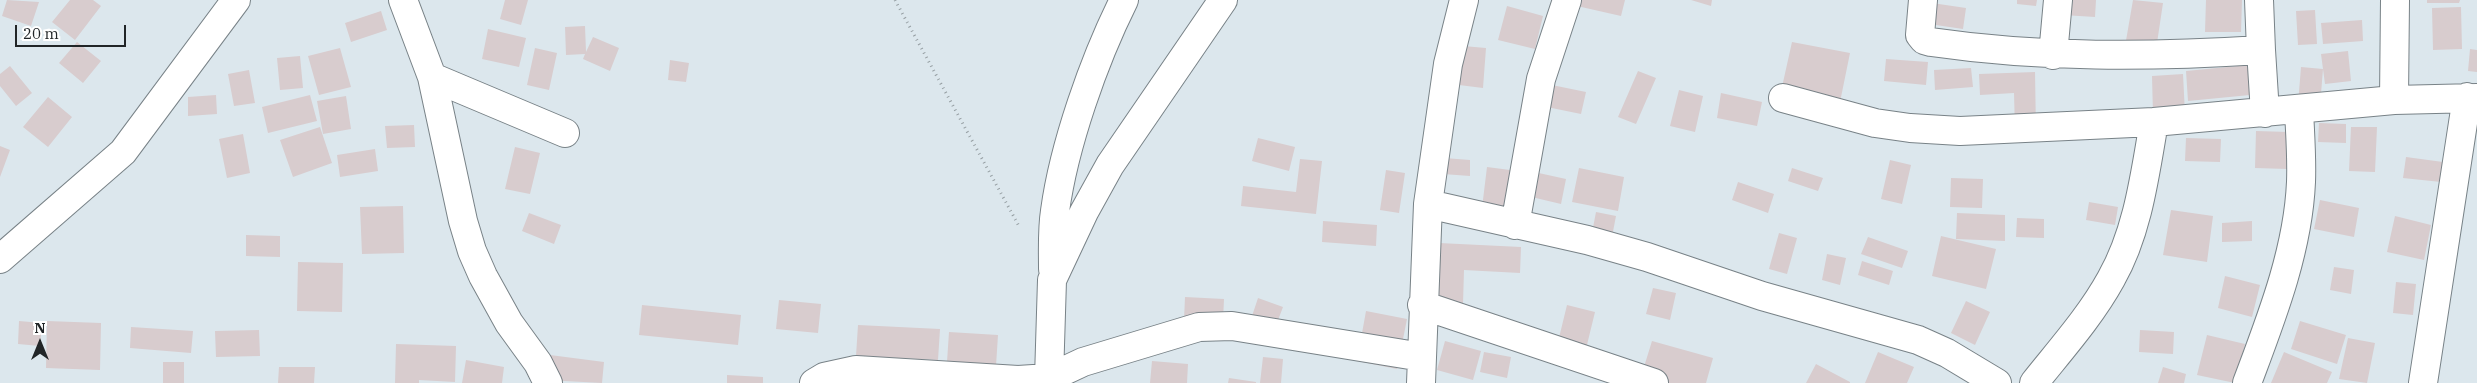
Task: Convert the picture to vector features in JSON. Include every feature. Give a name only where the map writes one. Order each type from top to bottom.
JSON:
[{"type":"street","points":[[0,259],[123,152],[236,0]]},
{"type":"street","points":[[403,0],[432,77],[462,221],[472,250],[483,276],[509,324],[538,363],[548,383]]},
{"type":"street","points":[[1047,380],[1055,213],[1061,179],[1088,88],[1110,27],[1124,0]]},
{"type":"street","points":[[1052,280],[1084,212],[1110,164],[1223,0]]},
{"type":"street","points":[[814,383],[824,377],[856,370],[1018,380],[1047,380],[1083,362],[1199,326],[1232,326],[1421,370],[1422,305],[1428,204],[1448,64],[1464,0]]},
{"type":"street","points":[[1515,224],[1541,79],[1567,0]]},
{"type":"street","points":[[1923,0],[1920,35],[1924,40],[1989,50],[2053,54],[2176,56],[2261,50]]},
{"type":"street","points":[[2053,54],[2058,0]]},
{"type":"street","points":[[2259,0],[2265,113]]},
{"type":"street","points":[[2394,100],[2395,0]]},
{"type":"street","points":[[432,77],[565,133]]},
{"type":"street","points":[[1784,98],[1875,122],[1910,128],[1960,131],[2154,122],[2394,100],[2472,97],[2423,383]]},
{"type":"street","points":[[2247,383],[2280,291],[2291,249],[2301,182],[2299,110]]},
{"type":"street","points":[[2034,383],[2084,320],[2112,278],[2132,227],[2143,185],[2154,122]]},
{"type":"street","points":[[1428,204],[1587,240],[1647,257],[1762,296],[1918,340],[1947,352],[1997,383]]},
{"type":"street","points":[[1422,305],[1654,383]]},
{"type":"path","points":[[895,0],[946,96],[1022,231]]},
{"type":"building","points":[[7,0],[39,2],[31,26],[2,16]]},
{"type":"building","points":[[70,0],[93,0],[101,6],[75,40],[52,22]]},
{"type":"building","points":[[505,0],[528,0],[521,25],[500,19]]},
{"type":"building","points":[[1579,0],[1625,0],[1621,16],[1577,6]]},
{"type":"building","points":[[1691,0],[1712,0],[1711,6]]},
{"type":"building","points":[[2017,0],[2037,0],[2036,6],[2017,4]]},
{"type":"building","points":[[2064,0],[2096,0],[2095,17],[2063,15]]},
{"type":"building","points":[[2133,0],[2163,3],[2154,63],[2123,58]]},
{"type":"building","points":[[2206,0],[2242,0],[2241,32],[2205,32]]},
{"type":"building","points":[[2427,0],[2460,0],[2459,3],[2427,3]]},
{"type":"building","points":[[1932,3],[1966,8],[1963,29],[1929,24]]},
{"type":"building","points":[[1507,6],[1543,16],[1535,49],[1498,40]]},
{"type":"building","points":[[2461,7],[2462,49],[2433,50],[2432,8]]},
{"type":"building","points":[[2315,10],[2317,44],[2298,45],[2296,11]]},
{"type":"building","points":[[381,11],[387,30],[351,42],[345,23]]},
{"type":"building","points":[[2362,20],[2363,41],[2323,44],[2321,23]]},
{"type":"building","points":[[585,26],[586,52],[593,37],[619,48],[610,71],[583,59],[585,54],[566,55],[565,27]]},
{"type":"building","points":[[488,29],[526,38],[519,67],[482,59]]},
{"type":"building","points":[[77,42],[101,61],[83,83],[59,63]]},
{"type":"building","points":[[1792,42],[1850,53],[1839,107],[1780,96]]},
{"type":"building","points":[[1463,46],[1486,48],[1483,88],[1459,85]]},
{"type":"building","points":[[340,48],[351,87],[319,95],[308,56]]},
{"type":"building","points":[[535,48],[557,53],[549,90],[527,85]]},
{"type":"building","points":[[2470,49],[2477,50],[2477,72],[2468,71]]},
{"type":"building","points":[[2348,51],[2351,81],[2325,84],[2321,54]]},
{"type":"building","points":[[300,56],[303,88],[280,90],[277,58]]},
{"type":"building","points":[[1886,59],[1928,62],[1926,85],[1884,81]]},
{"type":"building","points":[[670,60],[689,63],[686,82],[668,80]]},
{"type":"building","points":[[2248,65],[2250,95],[2188,101],[2186,71]]},
{"type":"building","points":[[10,66],[32,93],[16,106],[0,86],[0,74]]},
{"type":"building","points":[[2301,67],[2323,69],[2320,106],[2298,104]]},
{"type":"building","points":[[1971,68],[1973,87],[1935,90],[1934,70]]},
{"type":"building","points":[[249,70],[255,103],[234,106],[228,74]]},
{"type":"building","points":[[1638,71],[1656,78],[1636,124],[1618,117]]},
{"type":"building","points":[[2035,72],[2036,131],[2015,131],[2014,93],[1980,95],[1979,74]]},
{"type":"building","points":[[2183,74],[2185,114],[2153,115],[2152,76]]},
{"type":"building","points":[[1547,84],[1586,92],[1581,114],[1542,106]]},
{"type":"building","points":[[1679,90],[1703,96],[1695,132],[1670,126]]},
{"type":"building","points":[[1721,93],[1762,102],[1757,126],[1717,118]]},
{"type":"building","points":[[216,95],[217,114],[188,116],[188,97]]},
{"type":"building","points":[[310,95],[317,121],[268,133],[262,107]]},
{"type":"building","points":[[346,96],[351,129],[323,134],[317,101]]},
{"type":"building","points":[[48,97],[72,117],[48,147],[23,127]]},
{"type":"building","points":[[2319,123],[2346,124],[2346,143],[2318,142]]},
{"type":"building","points":[[414,125],[415,147],[387,148],[385,126]]},
{"type":"building","points":[[320,127],[332,163],[293,177],[280,140]]},
{"type":"building","points":[[2351,127],[2377,127],[2375,172],[2349,171]]},
{"type":"building","points":[[2256,131],[2289,132],[2287,169],[2255,168]]},
{"type":"building","points":[[243,134],[250,173],[227,178],[219,139]]},
{"type":"building","points":[[1258,138],[1295,147],[1289,171],[1252,161]]},
{"type":"building","points":[[2186,138],[2221,139],[2220,162],[2185,161]]},
{"type":"building","points":[[0,146],[10,150],[0,177]]},
{"type":"building","points":[[515,147],[540,153],[530,194],[505,189]]},
{"type":"building","points":[[375,149],[378,171],[340,177],[337,155]]},
{"type":"building","points":[[2406,157],[2443,162],[2441,182],[2403,178]]},
{"type":"building","points":[[1444,158],[1470,160],[1470,176],[1443,174]]},
{"type":"building","points":[[1300,159],[1322,161],[1316,214],[1241,206],[1243,186],[1296,192]]},
{"type":"building","points":[[1890,160],[1911,165],[1902,204],[1881,199]]},
{"type":"building","points":[[1487,167],[1510,170],[1504,219],[1481,216]]},
{"type":"building","points":[[1579,168],[1624,177],[1618,211],[1572,202]]},
{"type":"building","points":[[1792,168],[1823,178],[1818,191],[1788,181]]},
{"type":"building","points":[[1386,170],[1405,173],[1399,213],[1380,210]]},
{"type":"building","points":[[1525,170],[1566,179],[1561,204],[1519,194]]},
{"type":"building","points":[[1951,178],[1983,179],[1982,208],[1950,207]]},
{"type":"building","points":[[1738,182],[1774,194],[1768,213],[1732,200]]},
{"type":"building","points":[[2320,200],[2359,208],[2354,237],[2314,229]]},
{"type":"building","points":[[2089,202],[2118,207],[2115,225],[2086,220]]},
{"type":"building","points":[[403,206],[404,253],[362,254],[360,207]]},
{"type":"building","points":[[2171,210],[2213,216],[2207,262],[2163,255]]},
{"type":"building","points":[[1596,212],[1616,216],[1610,247],[1590,243]]},
{"type":"building","points":[[529,213],[561,225],[554,244],[522,231]]},
{"type":"building","points":[[1957,213],[2005,215],[2005,241],[1956,239]]},
{"type":"building","points":[[2395,216],[2431,225],[2424,260],[2387,252]]},
{"type":"building","points":[[2017,218],[2044,219],[2044,238],[2016,237]]},
{"type":"building","points":[[1323,221],[1377,225],[1376,246],[1322,242]]},
{"type":"building","points":[[2252,221],[2252,241],[2222,242],[2222,223]]},
{"type":"building","points":[[1779,233],[1797,238],[1787,274],[1769,269]]},
{"type":"building","points":[[246,235],[280,236],[280,257],[246,256]]},
{"type":"building","points":[[1941,236],[1996,249],[1986,289],[1932,276]]},
{"type":"building","points":[[1868,237],[1908,251],[1902,268],[1861,254]]},
{"type":"building","points":[[1439,243],[1521,247],[1520,273],[1464,270],[1463,304],[1437,303]]},
{"type":"building","points":[[1827,254],[1846,258],[1840,285],[1822,280]]},
{"type":"building","points":[[1862,261],[1893,271],[1889,285],[1858,275]]},
{"type":"building","points":[[298,262],[343,263],[342,312],[297,311]]},
{"type":"building","points":[[2334,267],[2354,270],[2351,294],[2330,290]]},
{"type":"building","points":[[2225,276],[2260,285],[2252,317],[2218,308]]},
{"type":"building","points":[[2396,282],[2416,284],[2413,315],[2393,313]]},
{"type":"building","points":[[1653,288],[1676,293],[1670,320],[1646,314]]},
{"type":"building","points":[[1185,297],[1224,299],[1223,321],[1184,320]]},
{"type":"building","points":[[1258,298],[1283,307],[1272,336],[1248,328]]},
{"type":"building","points":[[779,300],[821,304],[818,333],[776,329]]},
{"type":"building","points":[[1966,301],[1990,312],[1975,345],[1951,333]]},
{"type":"building","points":[[642,305],[741,315],[738,345],[639,335]]},
{"type":"building","points":[[1567,305],[1595,312],[1585,353],[1557,346]]},
{"type":"building","points":[[1366,311],[1407,319],[1397,369],[1357,361]]},
{"type":"building","points":[[19,321],[42,323],[40,346],[18,344]]},
{"type":"building","points":[[47,321],[101,323],[100,370],[46,368]]},
{"type":"building","points":[[2300,321],[2346,335],[2337,364],[2291,349]]},
{"type":"building","points":[[858,325],[940,329],[938,360],[856,356]]},
{"type":"building","points":[[131,327],[193,331],[191,353],[130,348]]},
{"type":"building","points":[[259,330],[260,356],[216,357],[215,331]]},
{"type":"building","points":[[2140,330],[2174,332],[2173,354],[2139,352]]},
{"type":"building","points":[[949,332],[998,335],[996,366],[947,362]]},
{"type":"building","points":[[2207,335],[2245,344],[2235,383],[2197,375]]},
{"type":"building","points":[[2348,338],[2375,343],[2367,383],[2339,379]]},
{"type":"building","points":[[1445,341],[1481,351],[1473,380],[1437,370]]},
{"type":"building","points":[[1652,341],[1713,358],[1706,383],[1639,383]]},
{"type":"building","points":[[396,344],[456,346],[455,382],[419,380],[419,383],[395,383]]},
{"type":"building","points":[[1484,352],[1511,357],[1507,378],[1480,372]]},
{"type":"building","points":[[1878,352],[1914,367],[1907,383],[1865,383]]},
{"type":"building","points":[[2284,352],[2332,372],[2327,383],[2271,383]]},
{"type":"building","points":[[550,355],[604,362],[602,383],[546,380]]},
{"type":"building","points":[[1263,357],[1283,359],[1281,383],[1260,383]]},
{"type":"building","points":[[466,360],[504,367],[502,383],[462,383]]},
{"type":"building","points":[[1152,361],[1188,364],[1187,383],[1150,383]]},
{"type":"building","points":[[163,362],[184,362],[184,383],[163,383]]},
{"type":"building","points":[[1816,364],[1850,382],[1850,383],[1806,383]]},
{"type":"building","points":[[279,367],[315,367],[314,383],[278,383]]},
{"type":"building","points":[[2163,367],[2186,374],[2184,383],[2158,383]]},
{"type":"building","points":[[727,375],[763,377],[763,383],[727,383]]},
{"type":"building","points":[[1229,378],[1256,382],[1256,383],[1228,383]]}]
